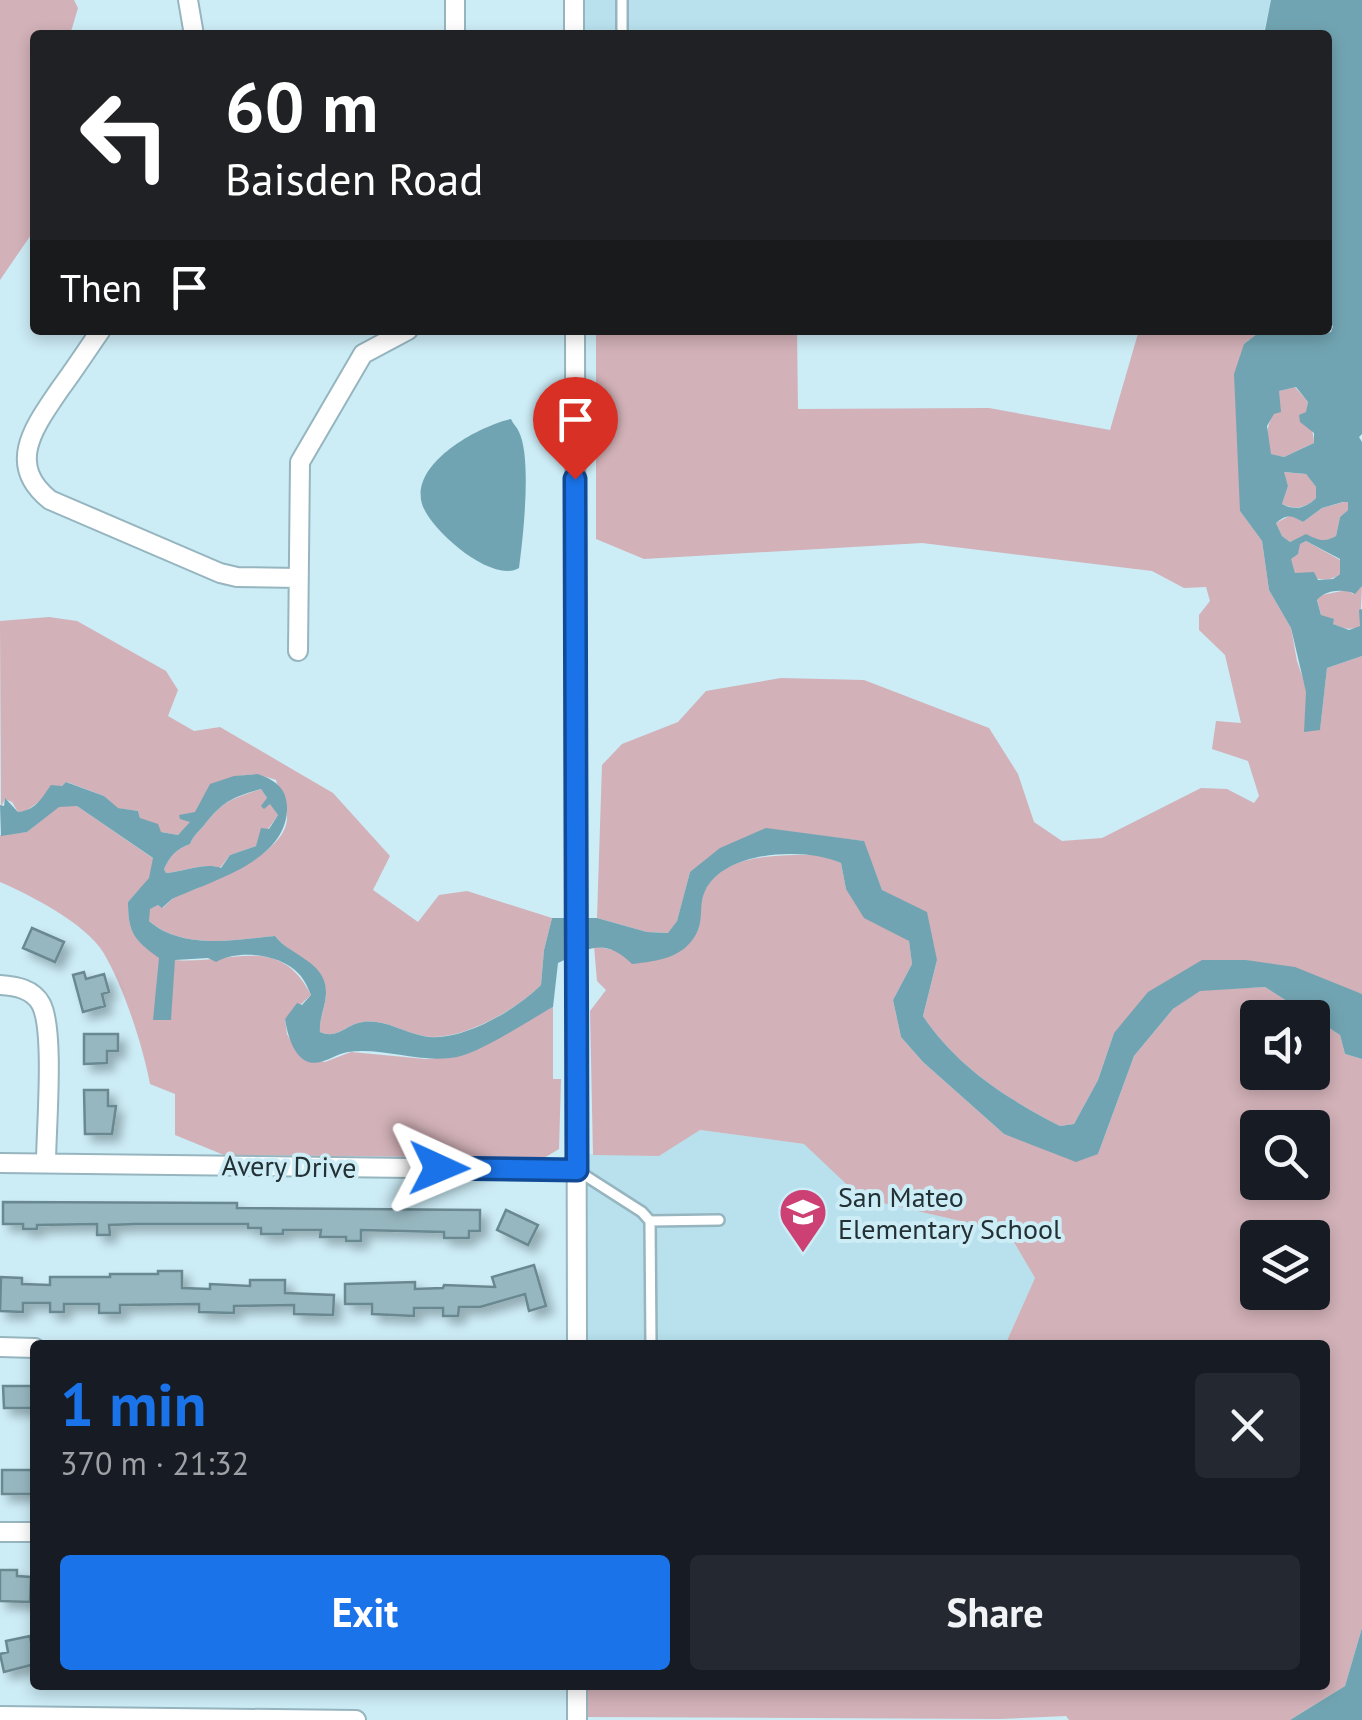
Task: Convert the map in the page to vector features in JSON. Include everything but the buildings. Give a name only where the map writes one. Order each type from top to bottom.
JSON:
[{"type":"street","points":[[188,0],[193,30]]},
{"type":"street","points":[[455,0],[455,30]]},
{"type":"street","points":[[574,0],[574,30]]},
{"type":"street","points":[[98,335],[31,432],[27,487],[220,573],[238,578],[298,578]]},
{"type":"street","points":[[298,651],[298,475],[304,452],[363,354],[399,335]]},
{"type":"street","points":[[575,335],[577,1340]]},
{"type":"street","points":[[0,986],[17,987],[35,996],[42,1006],[47,1030],[46,1164]]},
{"type":"street","name":"Avery Drive","points":[[0,1163],[577,1170]]},
{"type":"street","points":[[0,1348],[30,1348]]},
{"type":"street","points":[[0,1532],[30,1532]]},
{"type":"street","points":[[577,1690],[577,1720]]},
{"type":"street","points":[[0,1716],[356,1720]]},
{"type":"lane","points":[[622,0],[622,30]]},
{"type":"lane","points":[[577,1170],[650,1221],[719,1220]]},
{"type":"lane","points":[[650,1221],[651,1340]]},
{"type":"shaded area","points":[[0,0],[74,0],[78,8],[71,30],[30,30],[30,236],[0,280]]},
{"type":"shaded area","points":[[580,0],[1271,0],[1264,30],[580,30]]},
{"type":"shaded area","points":[[1271,0],[1362,0],[1362,586],[1355,594],[1335,591],[1317,600],[1321,615],[1349,630],[1360,626],[1362,609],[1362,656],[1327,668],[1320,730],[1304,732],[1306,692],[1291,628],[1269,590],[1262,541],[1240,511],[1234,374],[1244,344],[1256,335],[1332,335],[1332,30],[1265,30]],"holes":[[[1296,387],[1308,402],[1306,412],[1299,415],[1300,422],[1314,433],[1314,443],[1284,457],[1271,454],[1267,426],[1274,414],[1281,412],[1279,391]],[[1284,472],[1306,474],[1316,487],[1316,498],[1300,507],[1282,504],[1288,486]],[[1348,502],[1348,510],[1340,517],[1336,536],[1328,539],[1306,534],[1290,542],[1276,523],[1289,516],[1303,522],[1322,508]],[[1306,541],[1340,559],[1340,574],[1318,580],[1314,572],[1295,573],[1291,559]]]},
{"type":"shaded area","points":[[596,335],[797,335],[798,409],[989,408],[1110,430],[1138,335],[1256,335],[1244,344],[1240,511],[1262,541],[1269,590],[1291,628],[1297,661],[1320,729],[1327,668],[1362,656],[1362,994],[1246,960],[1114,1033],[1098,1080],[1074,1124],[1060,1126],[984,1080],[951,1051],[923,1016],[937,960],[882,890],[863,841],[766,829],[690,872],[677,921],[669,933],[647,932],[597,918],[602,765],[622,744],[678,722],[706,691],[781,678],[864,680],[989,728],[1018,774],[1034,822],[1062,841],[1102,838],[1201,788],[1227,789],[1254,803],[1259,796],[1248,761],[1212,749],[1216,721],[1241,723],[1225,655],[1199,630],[1199,615],[1210,601],[1206,587],[1184,588],[1152,571],[922,543],[644,559],[596,539]]},
{"type":"shaded area","points":[[1295,387],[1308,402],[1314,443],[1284,457],[1270,454],[1268,428],[1279,391]]},
{"type":"shaded area","points":[[511,419],[523,444],[525,499],[519,568],[507,571],[479,562],[449,540],[427,515],[421,489],[426,474],[450,449],[482,429]]},
{"type":"shaded area","points":[[1283,472],[1306,474],[1316,487],[1316,498],[1300,507],[1282,504],[1288,486]]},
{"type":"shaded area","points":[[1348,501],[1336,536],[1328,540],[1306,535],[1290,542],[1276,523],[1291,515],[1303,522],[1322,508]]},
{"type":"shaded area","points":[[1306,541],[1340,560],[1340,574],[1324,579],[1295,573],[1290,558],[1298,554],[1299,544]]},
{"type":"shaded area","points":[[1362,586],[1360,627],[1339,627],[1321,615],[1317,599],[1322,595],[1347,590],[1353,594]]},
{"type":"shaded area","points":[[49,617],[77,621],[166,671],[178,690],[168,716],[194,731],[220,727],[333,793],[390,856],[373,890],[418,922],[439,895],[467,891],[552,918],[541,985],[502,1014],[453,1034],[423,1036],[371,1022],[326,1034],[320,1032],[326,998],[324,982],[313,967],[275,936],[193,940],[162,930],[149,921],[149,909],[158,905],[163,908],[172,899],[240,868],[272,846],[283,833],[285,805],[276,780],[257,775],[229,780],[218,788],[178,835],[161,832],[140,818],[138,811],[117,808],[104,796],[67,782],[26,811],[18,812],[5,799],[1,807],[0,621]]},
{"type":"shaded area","points":[[258,774],[274,782],[286,799],[284,825],[276,841],[262,855],[226,876],[172,899],[162,908],[158,905],[150,909],[149,921],[162,930],[193,940],[275,936],[320,973],[326,992],[320,1032],[326,1034],[371,1022],[437,1037],[486,1023],[541,985],[552,918],[597,918],[647,932],[668,933],[677,921],[690,872],[720,848],[766,828],[864,841],[882,890],[927,912],[937,960],[923,1016],[951,1051],[984,1080],[1060,1126],[1074,1124],[1098,1080],[1114,1033],[1148,992],[1202,960],[1246,960],[1295,967],[1362,994],[1362,1059],[1345,1054],[1340,1035],[1330,1029],[1330,1000],[1285,1000],[1265,987],[1200,991],[1173,1009],[1134,1056],[1098,1154],[1076,1162],[1004,1134],[923,1062],[901,1037],[893,1000],[912,964],[909,941],[864,918],[846,889],[841,863],[788,854],[747,860],[715,877],[703,896],[693,939],[679,952],[632,964],[613,950],[596,948],[558,963],[553,1007],[479,1049],[443,1059],[362,1051],[310,1062],[293,1047],[285,1019],[297,1003],[302,1005],[311,995],[299,974],[271,958],[248,955],[216,962],[208,958],[175,960],[171,1020],[153,1020],[159,958],[134,935],[128,902],[149,878],[153,858],[77,806],[59,807],[27,832],[1,836],[0,805],[4,806],[5,798],[18,812],[25,811],[51,785],[62,786],[66,782],[104,796],[118,808],[138,811],[140,818],[158,824],[161,832],[178,835],[190,822],[179,815],[195,812],[210,784]],"holes":[[[261,789],[267,798],[261,806],[264,809],[270,804],[278,815],[269,829],[261,828],[256,846],[230,855],[221,868],[166,873],[164,869],[171,857],[190,844],[223,805]]]},
{"type":"shaded area","points":[[261,789],[278,815],[256,846],[230,855],[220,868],[166,873],[164,869],[171,857],[190,844],[218,810],[235,798]]},
{"type":"shaded area","points":[[59,806],[77,806],[154,859],[150,878],[128,902],[134,935],[160,958],[154,1020],[175,960],[252,956],[284,964],[298,976],[311,995],[285,1019],[287,1034],[300,1057],[325,1062],[351,1052],[426,1059],[459,1056],[553,1007],[553,1079],[561,1079],[559,1149],[544,1158],[224,1155],[175,1135],[175,1094],[150,1084],[131,1016],[103,952],[70,921],[0,882],[0,835],[27,832]]},
{"type":"shaded area","points":[[823,855],[841,863],[846,889],[909,941],[912,964],[893,1000],[901,1037],[923,1062],[1004,1134],[1098,1154],[1134,1056],[1173,1009],[1200,990],[1265,987],[1285,1000],[1240,1000],[1240,1090],[1330,1090],[1330,1029],[1340,1035],[1345,1054],[1362,1059],[1362,1628],[1345,1686],[1290,1720],[1069,1720],[1066,1716],[585,1717],[585,1690],[1330,1690],[1330,1340],[1007,1340],[1035,1278],[1008,1232],[861,1198],[804,1144],[700,1130],[659,1156],[593,1155],[590,1011],[606,990],[597,981],[594,946],[618,951],[698,930],[705,890],[714,877],[727,868],[758,858]]},
{"type":"shaded area","name":"San Mateo Elementary School","points":[[699,1130],[805,1144],[861,1198],[1008,1232],[1035,1278],[1007,1340],[585,1340],[585,1154],[659,1156]]},
{"type":"shaded area","points":[[1362,1628],[1362,1720],[1290,1720],[1345,1686]]},
{"type":"place","name":"San Mateo Elementary School","points":[[803,1254]]},
{"type":"route","points":[[439,1168],[577,1170],[575,479]]}]
